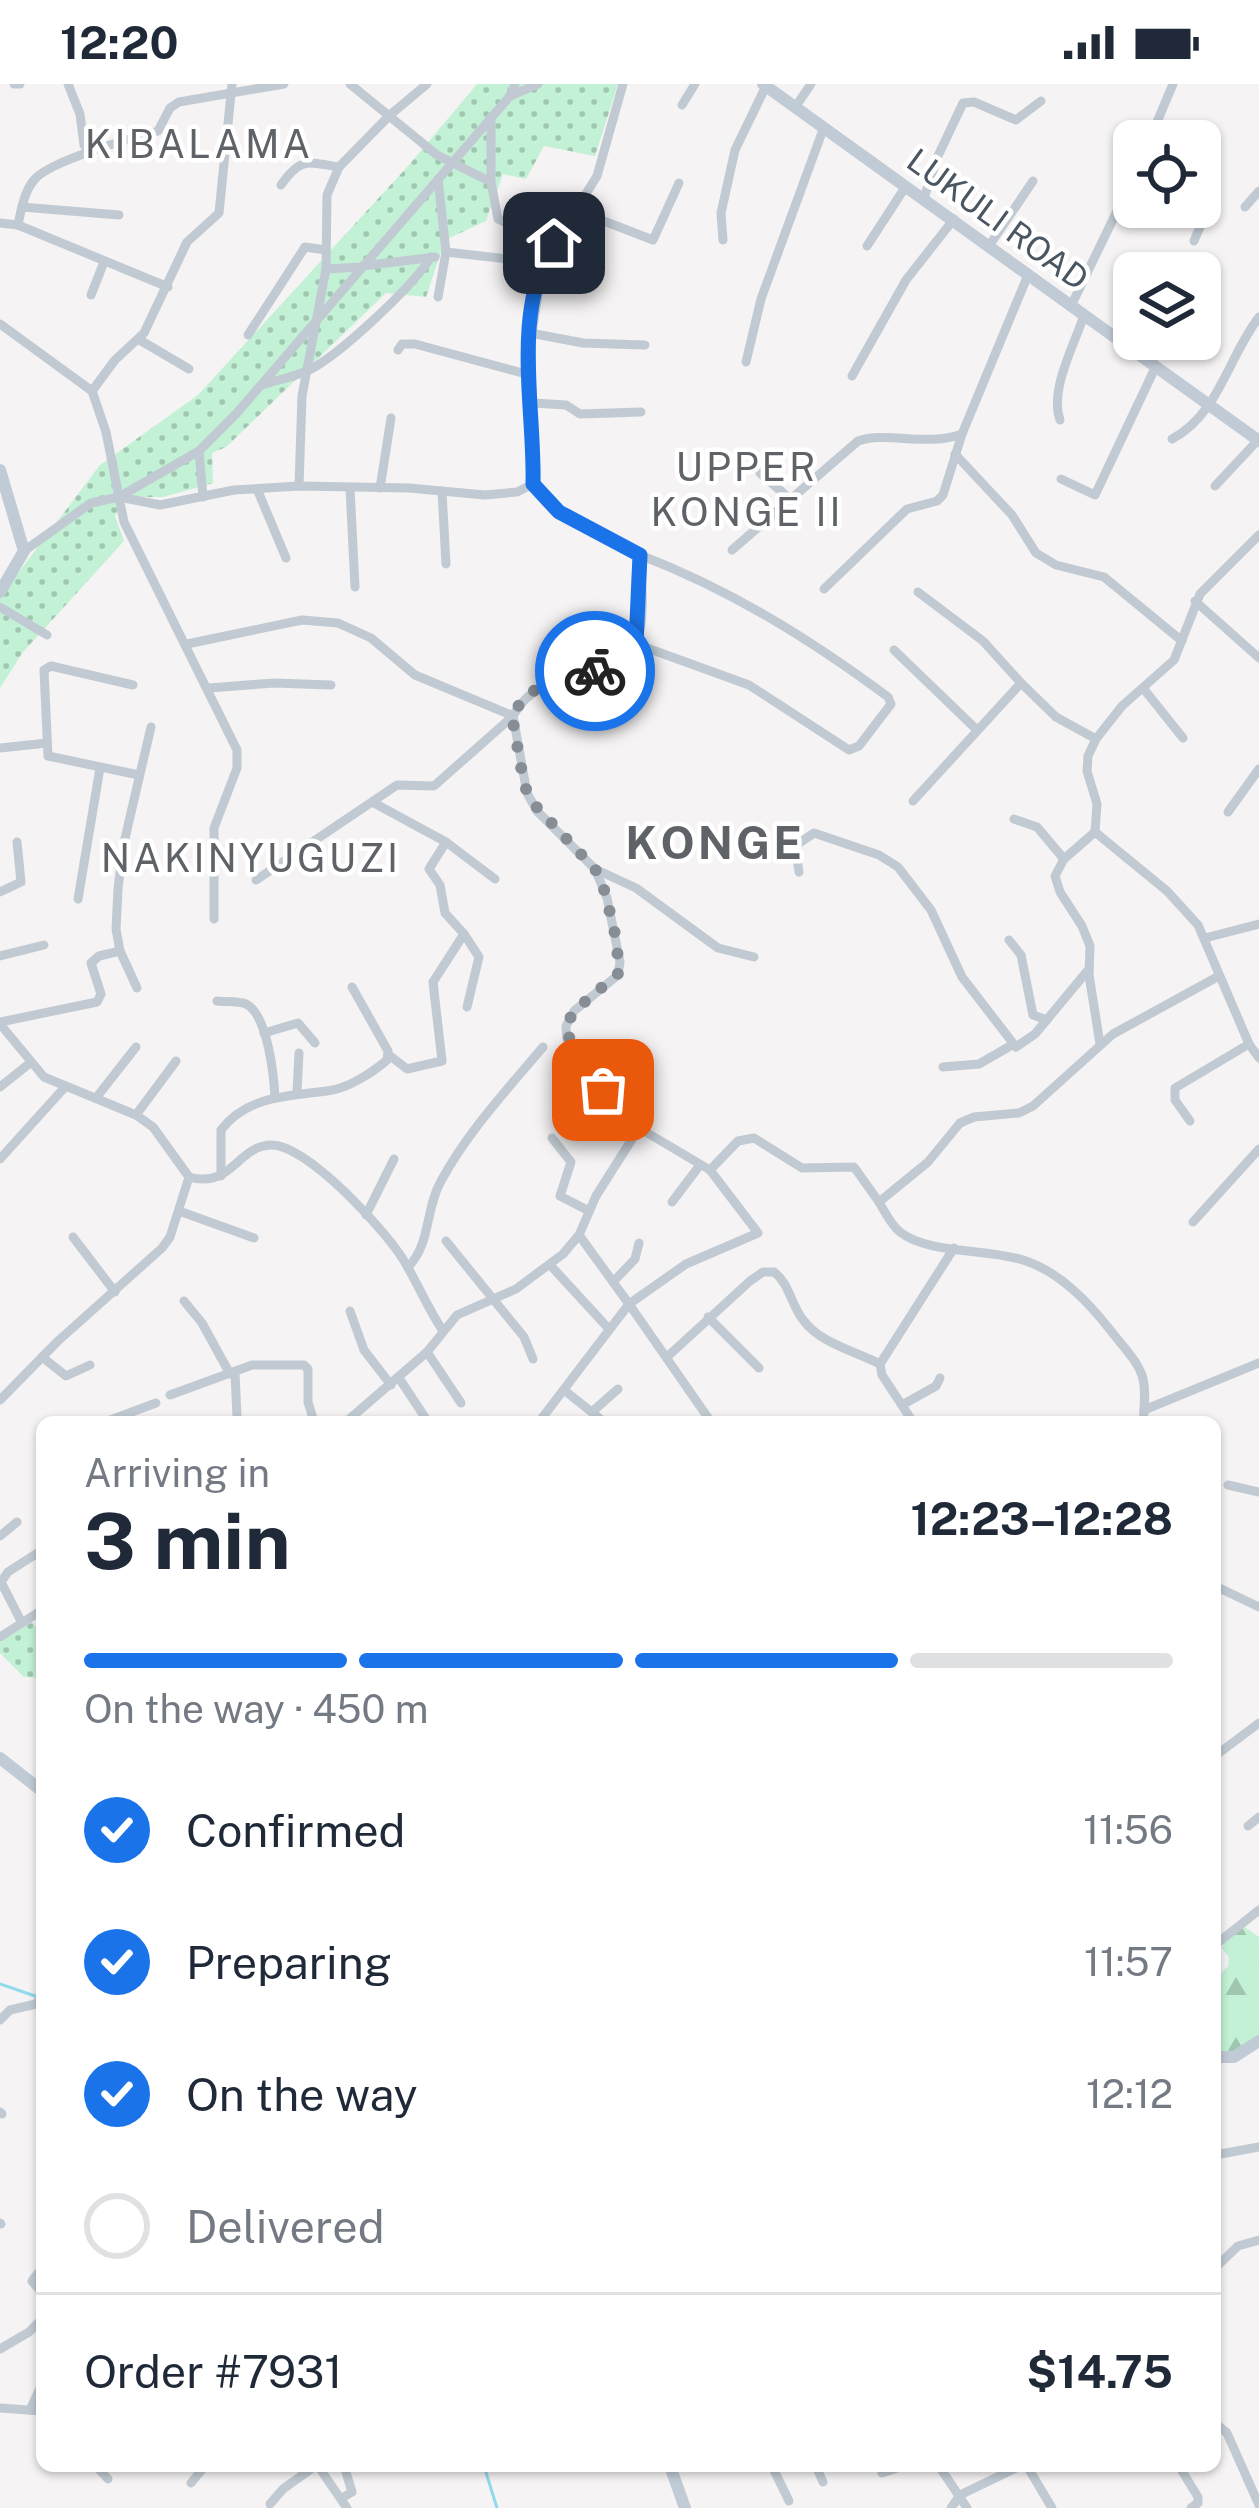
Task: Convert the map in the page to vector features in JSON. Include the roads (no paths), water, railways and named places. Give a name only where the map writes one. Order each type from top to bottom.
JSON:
[{"type":"street","points":[[68,84],[80,114],[84,145],[91,152]]},
{"type":"street","points":[[168,287],[67,242],[9,224],[39,174],[158,131],[170,108],[179,102],[232,89],[284,84]]},
{"type":"street","points":[[351,84],[422,144],[491,182]]},
{"type":"street","points":[[299,486],[306,371],[326,269],[324,206],[339,167],[427,84]]},
{"type":"street","points":[[0,592],[24,551],[91,502],[119,497],[199,451],[317,325],[362,266],[510,96],[515,84]]},
{"type":"street","points":[[510,96],[538,84]]},
{"type":"street","points":[[623,84],[597,176],[543,263],[530,333],[533,484],[559,512],[785,624],[888,697],[891,704],[859,746],[849,750],[749,685],[636,644]]},
{"type":"street","points":[[682,105],[694,84]]},
{"type":"street","points":[[796,106],[811,84]]},
{"type":"street","points":[[1158,120],[1173,84]]},
{"type":"street","points":[[723,240],[721,213],[735,150],[765,85]]},
{"type":"street","name":"LUKULI ROAD","points":[[765,85],[1258,440]]},
{"type":"street","points":[[92,391],[138,339],[187,242],[219,213],[232,89]]},
{"type":"street","points":[[924,198],[963,103],[974,102],[1016,120],[1041,101]]},
{"type":"street","points":[[491,117],[491,182],[498,219],[554,243]]},
{"type":"street","points":[[746,362],[761,299],[824,127]]},
{"type":"street","points":[[281,185],[295,165],[304,162],[339,167]]},
{"type":"street","points":[[438,179],[445,254],[438,297]]},
{"type":"street","points":[[989,246],[1033,181]]},
{"type":"street","points":[[578,212],[653,240],[680,183]]},
{"type":"street","points":[[867,246],[906,185]]},
{"type":"street","points":[[1245,207],[1259,191]]},
{"type":"street","points":[[22,207],[118,215]]},
{"type":"street","points":[[852,376],[906,280],[953,219]]},
{"type":"street","points":[[1060,420],[1059,393],[1078,310],[1113,226]]},
{"type":"street","points":[[1194,241],[1200,228]]},
{"type":"street","points":[[248,335],[307,245],[326,250]]},
{"type":"street","points":[[326,269],[445,254],[543,263]]},
{"type":"street","points":[[262,385],[306,371],[394,298],[431,257]]},
{"type":"street","points":[[91,295],[104,262]]},
{"type":"street","points":[[824,589],[907,509],[943,495],[962,434],[1028,275]]},
{"type":"street","points":[[1172,439],[1192,427],[1210,405],[1259,317]]},
{"type":"street","points":[[0,324],[92,391],[106,432],[124,522],[239,756],[214,828],[214,919]]},
{"type":"street","points":[[530,333],[583,344],[645,346]]},
{"type":"street","points":[[138,339],[189,369]]},
{"type":"street","points":[[398,350],[402,344],[415,344],[530,375]]},
{"type":"street","points":[[1061,479],[1095,495],[1156,367]]},
{"type":"street","points":[[532,403],[566,405],[580,414],[641,412]]},
{"type":"street","points":[[380,488],[391,418]]},
{"type":"street","points":[[732,550],[858,441],[870,437],[930,440],[962,434]]},
{"type":"street","points":[[1215,486],[1258,440]]},
{"type":"street","points":[[199,451],[203,496]]},
{"type":"street","points":[[955,454],[1019,523],[1036,553],[1057,565],[1104,577],[1182,641]]},
{"type":"street","points":[[0,470],[24,551]]},
{"type":"street","points":[[760,473],[790,499]]},
{"type":"street","points":[[119,497],[160,505],[299,486],[502,494],[533,484]]},
{"type":"street","points":[[350,488],[355,587]]},
{"type":"street","points":[[256,489],[286,558]]},
{"type":"street","points":[[442,491],[446,564]]},
{"type":"street","points":[[1100,1044],[1089,940],[1056,882],[1057,868],[1064,859],[1095,832],[1097,804],[1087,771],[1096,739],[1174,660],[1195,602],[1259,535]]},
{"type":"street","points":[[256,880],[404,782],[434,787],[512,716],[533,690],[569,674],[607,668],[626,657],[636,644],[640,555]]},
{"type":"street","points":[[918,592],[983,641],[1056,717],[1096,739]]},
{"type":"street","points":[[1195,602],[1259,658]]},
{"type":"street","points":[[0,607],[47,634]]},
{"type":"street","points":[[187,644],[302,620],[338,623],[371,638],[415,675],[512,716]]},
{"type":"street","points":[[566,626],[569,674]]},
{"type":"street","points":[[894,650],[977,730]]},
{"type":"street","points":[[133,685],[48,665],[44,670],[52,759],[139,775]]},
{"type":"street","points":[[913,801],[1021,683]]},
{"type":"street","points":[[208,688],[331,685]]},
{"type":"street","points":[[1143,688],[1183,738]]},
{"type":"street","points":[[512,716],[531,801],[595,869],[607,898],[621,966],[618,975],[574,1011],[566,1026],[567,1040],[580,1066],[639,1129],[705,1167],[744,1212],[757,1235],[686,1264],[628,1304],[544,1416]]},
{"type":"street","points":[[137,988],[120,951],[118,889],[152,727]]},
{"type":"street","points":[[0,748],[47,743]]},
{"type":"street","points":[[78,899],[100,768]]},
{"type":"street","points":[[1228,812],[1259,769]]},
{"type":"street","points":[[374,803],[446,842],[494,879]]},
{"type":"street","points":[[1014,819],[1037,827],[1064,859]]},
{"type":"street","points":[[799,872],[795,846],[814,832],[879,855],[898,867],[932,910],[962,977],[1012,1045]]},
{"type":"street","points":[[1095,832],[1167,891],[1205,938],[1259,1058]]},
{"type":"street","points":[[0,892],[21,882],[17,842]]},
{"type":"street","points":[[446,842],[429,869],[440,885],[444,910],[479,957],[467,1006]]},
{"type":"street","points":[[595,869],[636,888],[718,948],[754,956]]},
{"type":"street","points":[[1205,938],[1259,924]]},
{"type":"street","points":[[352,987],[389,1055],[407,1069],[442,1061],[433,982],[464,934]]},
{"type":"street","points":[[1009,940],[1021,955],[1033,1015],[1047,1019]]},
{"type":"street","points":[[0,956],[44,945]]},
{"type":"street","points":[[120,951],[91,963],[101,994],[98,1002],[0,1023],[30,1063],[65,1087],[136,1115],[164,1137],[189,1177],[221,1176],[260,1147],[280,1146],[324,1175],[366,1215],[408,1267],[443,1330]]},
{"type":"street","points":[[943,1067],[979,1064],[1012,1045],[1022,1046],[1089,969]]},
{"type":"street","points":[[879,1202],[928,1162],[960,1123],[1033,1106],[1100,1044],[1219,976]]},
{"type":"street","points":[[217,1001],[250,1006],[264,1033],[275,1098]]},
{"type":"street","points":[[264,1033],[298,1023],[315,1043]]},
{"type":"street","points":[[1190,1121],[1173,1094],[1175,1088],[1249,1044]]},
{"type":"street","points":[[96,1098],[136,1046]]},
{"type":"street","points":[[408,1267],[422,1247],[431,1203],[455,1157],[487,1108],[543,1046]]},
{"type":"street","points":[[297,1091],[299,1053]]},
{"type":"street","points":[[221,1176],[221,1130],[251,1105],[297,1091],[334,1090],[383,1064],[389,1055]]},
{"type":"street","points":[[136,1115],[176,1060]]},
{"type":"street","points":[[0,1087],[30,1063]]},
{"type":"street","points":[[0,1159],[65,1087]]},
{"type":"street","points":[[353,1416],[427,1352],[457,1315],[493,1300],[551,1265],[579,1235],[639,1129]]},
{"type":"street","points":[[552,1138],[571,1162],[560,1196],[589,1211]]},
{"type":"street","points":[[672,1202],[738,1141],[754,1138],[802,1168],[854,1168],[897,1230],[908,1237],[1029,1262],[1064,1283],[1094,1311],[1144,1375],[1148,1390],[1144,1416]]},
{"type":"street","points":[[1193,1222],[1258,1152]]},
{"type":"street","points":[[366,1215],[394,1159]]},
{"type":"street","points":[[3,1397],[167,1242],[189,1177]]},
{"type":"street","points":[[179,1211],[254,1238]]},
{"type":"street","points":[[579,1235],[707,1416]]},
{"type":"street","points":[[73,1237],[115,1292]]},
{"type":"street","points":[[446,1241],[524,1337],[533,1359]]},
{"type":"street","points":[[613,1282],[635,1259],[639,1243]]},
{"type":"street","points":[[910,1416],[882,1375],[880,1364],[954,1248]]},
{"type":"street","points":[[551,1265],[609,1329]]},
{"type":"street","points":[[667,1357],[758,1275],[774,1272],[815,1334],[880,1364]]},
{"type":"street","points":[[184,1300],[233,1374],[237,1416]]},
{"type":"street","points":[[350,1311],[364,1350],[423,1416]]},
{"type":"street","points":[[708,1316],[759,1368]]},
{"type":"street","points":[[427,1352],[461,1403]]},
{"type":"street","points":[[41,1357],[66,1376],[90,1365]]},
{"type":"street","points":[[1144,1416],[1259,1364]]},
{"type":"street","points":[[170,1395],[252,1365],[307,1366],[312,1416]]},
{"type":"street","points":[[0,1378],[3,1397]]},
{"type":"street","points":[[902,1406],[932,1389],[940,1378]]},
{"type":"street","points":[[592,1411],[618,1388]]},
{"type":"street","points":[[564,1390],[597,1416]]},
{"type":"street","points":[[122,1416],[157,1403]]},
{"type":"street","points":[[1228,1485],[1259,1492]]},
{"type":"street","points":[[0,1536],[17,1522]]},
{"type":"street","points":[[22,1623],[1,1588],[3,1571],[36,1553]]},
{"type":"street","points":[[1221,1589],[1259,1607]]},
{"type":"street","points":[[0,1637],[36,1614]]},
{"type":"street","points":[[1221,1752],[1259,1724]]},
{"type":"street","points":[[0,1757],[36,1786]]},
{"type":"street","points":[[1248,1826],[1259,1817]]},
{"type":"street","points":[[1221,1941],[1259,1910]]},
{"type":"street","points":[[1247,1921],[1259,1933]]},
{"type":"street","points":[[0,2020],[10,2010],[36,2000]]},
{"type":"street","points":[[1221,2057],[1234,2057],[1259,2041]]},
{"type":"street","points":[[1221,2154],[1259,2147]]},
{"type":"street","points":[[1221,2262],[1238,2246],[1259,2240]]},
{"type":"street","points":[[0,2349],[36,2323]]},
{"type":"street","points":[[0,2408],[36,2411]]},
{"type":"street","points":[[1221,2428],[1259,2505]]},
{"type":"street","points":[[101,2472],[107,2479]]},
{"type":"street","points":[[191,2483],[201,2472]]},
{"type":"street","points":[[270,2504],[307,2472]]},
{"type":"street","points":[[321,2472],[345,2503],[352,2492],[346,2472]]},
{"type":"street","points":[[672,2472],[686,2508]]},
{"type":"street","points":[[775,2472],[789,2500]]},
{"type":"street","points":[[819,2472],[823,2482]]},
{"type":"street","points":[[942,2472],[967,2508]]},
{"type":"street","points":[[952,2508],[959,2495],[1010,2472]]},
{"type":"street","points":[[1027,2472],[1052,2508]]},
{"type":"street","points":[[1183,2472],[1198,2497],[1191,2508]]},
{"type":"waterway","points":[[0,1984],[36,1996]]},
{"type":"waterway","points":[[486,2472],[497,2508]]},
{"type":"district","name":"KIBALAMA","points":[[199,144]]},
{"type":"district","name":"UPPER KONGE II","points":[[747,490]]},
{"type":"district","name":"KONGE","points":[[715,843]]},
{"type":"district","name":"NAKINYUGUZI","points":[[251,858]]}]
